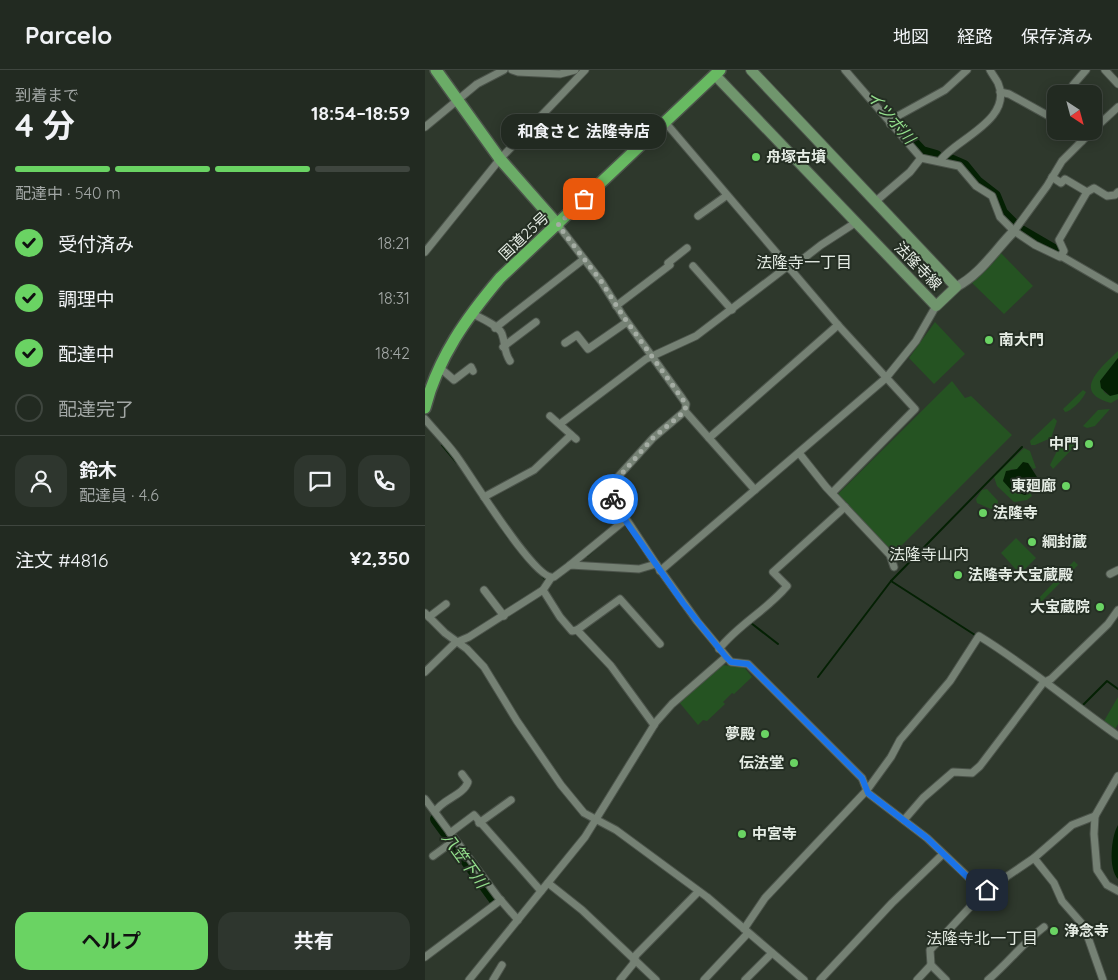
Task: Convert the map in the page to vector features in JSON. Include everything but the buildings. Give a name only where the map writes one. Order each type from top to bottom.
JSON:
[{"type":"highway","name":"国道25号","points":[[425,408],[439,368],[471,313],[500,278],[717,72]]},
{"type":"main road","points":[[436,70],[500,159],[558,225]]},
{"type":"main road","name":"法隆寺線","points":[[717,72],[855,223],[936,306],[956,287],[751,70]]},
{"type":"street","points":[[425,127],[477,84],[504,70]]},
{"type":"street","points":[[512,70],[560,74],[575,70]]},
{"type":"street","points":[[425,252],[500,159],[585,70]]},
{"type":"street","points":[[892,122],[945,90],[967,70]]},
{"type":"street","points":[[940,161],[990,119],[1001,92],[998,83],[989,70]]},
{"type":"street","points":[[1074,85],[1086,70]]},
{"type":"street","points":[[1105,70],[1118,84]]},
{"type":"street","points":[[850,71],[921,158],[959,166],[976,186],[992,196],[1000,217],[1014,230],[1035,245],[1061,256],[1118,289]]},
{"type":"street","points":[[1001,92],[1009,94],[1047,115]]},
{"type":"street","points":[[1103,120],[1118,106]]},
{"type":"street","points":[[665,122],[726,196],[838,325],[915,409],[832,494]]},
{"type":"street","points":[[956,287],[968,281],[986,264],[994,251],[1014,230],[1062,161],[1082,141]]},
{"type":"street","points":[[876,201],[910,172],[921,158]]},
{"type":"street","points":[[1052,177],[1061,183],[1065,179],[1087,192]]},
{"type":"street","points":[[1061,256],[1064,250],[1059,240],[1087,192],[1094,188],[1107,196],[1115,195],[1118,192]]},
{"type":"street","points":[[698,216],[726,196]]},
{"type":"street","points":[[560,424],[629,371],[674,344],[696,336],[732,310],[749,294],[855,223]]},
{"type":"street","points":[[558,225],[584,258],[651,357],[686,404],[685,411],[653,438],[617,479],[625,488],[611,496],[625,520],[726,657],[731,662],[748,664],[862,778],[867,790],[927,838],[983,892]]},
{"type":"street","points":[[616,306],[670,265],[668,263],[687,248]]},
{"type":"street","points":[[495,328],[584,258]]},
{"type":"street","points":[[693,266],[698,277],[732,310]]},
{"type":"street","points":[[662,570],[886,378],[916,341],[936,306]]},
{"type":"street","points":[[471,313],[501,333],[503,346],[510,361]]},
{"type":"street","points":[[503,346],[536,322]]},
{"type":"street","points":[[565,343],[577,335],[589,349],[627,322]]},
{"type":"street","points":[[709,438],[838,325]]},
{"type":"street","points":[[439,368],[454,380],[471,368],[473,371]]},
{"type":"street","points":[[685,411],[755,490]]},
{"type":"street","points":[[484,497],[534,470],[574,437],[550,416]]},
{"type":"street","points":[[425,419],[455,454],[531,560],[545,576],[551,578]]},
{"type":"street","points":[[799,453],[832,494],[890,554],[893,567]]},
{"type":"street","points":[[720,648],[738,628],[767,607],[787,586],[773,572],[845,507]]},
{"type":"street","points":[[425,672],[459,642],[504,616],[543,590],[551,578],[625,520]]},
{"type":"street","points":[[570,565],[639,568],[656,564]]},
{"type":"street","points":[[1110,574],[1118,570]]},
{"type":"street","points":[[484,590],[504,616]]},
{"type":"street","points":[[543,590],[567,627],[572,631],[577,630],[619,599],[660,644]]},
{"type":"street","points":[[446,604],[427,615],[459,642],[484,667],[509,711],[569,796],[585,813],[616,830],[698,892],[804,980]]},
{"type":"street","points":[[904,820],[923,798],[953,772],[972,773],[980,766],[1046,680],[1051,678],[1108,624],[1118,610]]},
{"type":"street","points":[[577,630],[611,666],[654,725]]},
{"type":"street","points":[[704,980],[746,931],[765,898],[867,790],[891,757],[899,740],[950,681],[979,636],[1046,680],[1118,736]]},
{"type":"street","points":[[469,980],[573,852],[596,819],[654,725],[672,704],[726,657]]},
{"type":"street","points":[[435,812],[441,804],[466,788],[468,782],[462,774]]},
{"type":"street","points":[[1118,776],[1095,816],[1094,842],[1097,870],[1107,885],[1118,891]]},
{"type":"street","points":[[425,799],[450,833],[453,842],[518,920]]},
{"type":"street","points":[[479,823],[511,800]]},
{"type":"street","points":[[450,833],[474,815],[479,823],[541,891]]},
{"type":"street","points":[[946,980],[931,965],[930,950],[983,892],[1034,858],[1072,825],[1095,816]]},
{"type":"street","points":[[433,856],[453,842]]},
{"type":"street","points":[[819,980],[892,903],[943,854]]},
{"type":"street","points":[[1034,858],[1054,883],[1060,898],[1084,926],[1103,980]]},
{"type":"street","points":[[547,883],[582,910],[656,980]]},
{"type":"street","points":[[620,980],[665,923],[698,892]]},
{"type":"street","points":[[425,957],[501,900]]},
{"type":"street","points":[[988,980],[1005,966],[1029,938],[1044,926]]},
{"type":"street","points":[[745,980],[772,952]]},
{"type":"street","points":[[493,980],[502,965]]},
{"type":"street","points":[[917,980],[931,965]]},
{"type":"green space","points":[[999,251],[1033,286],[1004,314],[972,283],[995,261]]},
{"type":"green space","points":[[935,322],[965,354],[934,384],[909,358]]},
{"type":"green space","points":[[1118,351],[1118,358],[1100,381],[1104,392],[1108,395],[1118,394],[1118,399],[1111,403],[1099,398],[1093,392],[1091,386],[1093,379],[1104,364]]},
{"type":"green space","points":[[952,381],[965,398],[971,396],[1012,435],[894,553],[837,495]]},
{"type":"green space","points":[[1083,390],[1086,392],[1080,401],[1065,412],[1063,409]]},
{"type":"green space","points":[[1110,409],[1095,426],[1087,428],[1083,426],[1098,410]]},
{"type":"green space","points":[[1054,418],[1057,421],[1051,438],[1031,445],[1030,441]]},
{"type":"green space","points":[[1070,437],[1074,440],[1074,447],[1053,469],[1050,465],[1058,449]]},
{"type":"green space","points":[[1024,448],[1030,451],[1036,468],[1033,469],[1028,463],[1016,470],[1011,469],[1003,480],[1012,491],[1025,495],[1030,492],[1032,496],[1027,500],[1014,502],[997,486],[994,477]]},
{"type":"green space","points":[[987,489],[998,501],[997,506],[991,509],[977,503],[976,499],[982,490]]},
{"type":"green space","points":[[1016,538],[1036,558],[1020,574],[1001,553]]},
{"type":"green space","points":[[1074,561],[1078,565],[1041,602],[1038,599]]},
{"type":"green space","points":[[722,665],[744,667],[752,677],[734,694],[732,693],[723,702],[725,704],[707,721],[703,720],[698,725],[679,702]]},
{"type":"green space","points":[[1118,697],[1118,724],[1115,729],[1104,721]]},
{"type":"shaded area","points":[[1118,358],[1118,394],[1110,396],[1101,388],[1100,381]]},
{"type":"shaded area","points":[[1023,462],[1028,463],[1037,477],[1031,492],[1025,495],[1012,491],[1003,481],[1006,471],[1017,469]]},
{"type":"shaded area","points":[[1118,825],[1118,879],[1113,868],[1112,853]]},
{"type":"waterway","name":"イツボ川","points":[[891,119],[922,152],[936,156]]},
{"type":"waterway","name":"イツボ川","points":[[948,159],[964,166],[977,182],[995,196],[1002,213],[1012,223]]},
{"type":"waterway","name":"イツボ川","points":[[1021,231],[1057,252]]},
{"type":"waterway","points":[[442,445],[457,463]]},
{"type":"waterway","points":[[891,581],[1022,447]]},
{"type":"waterway","points":[[502,529],[509,539]]},
{"type":"waterway","points":[[587,556],[604,541]]},
{"type":"waterway","points":[[535,569],[546,580]]},
{"type":"waterway","points":[[818,677],[891,581],[975,635]]},
{"type":"waterway","points":[[751,623],[778,644]]},
{"type":"waterway","points":[[1082,706],[1107,681],[1118,689]]},
{"type":"waterway","name":"八笠下川","points":[[436,819],[495,900]]},
{"type":"way so far","points":[[584,199],[558,225],[601,281],[651,357],[686,404],[685,411],[653,438],[617,479],[625,488],[613,499]]},
{"type":"place","name":"舟塚古墳","points":[[756,157]]},
{"type":"place","name":"和食さと 法隆寺店","points":[[584,199]]},
{"type":"place","name":"南大門","points":[[989,340]]},
{"type":"place","name":"中門","points":[[1089,444]]},
{"type":"place","name":"東廻廊","points":[[1066,486]]},
{"type":"place","name":"法隆寺","points":[[983,513]]},
{"type":"place","name":"綱封蔵","points":[[1032,542]]},
{"type":"place","name":"法隆寺大宝蔵殿","points":[[958,575]]},
{"type":"place","name":"大宝蔵院","points":[[1100,607]]},
{"type":"place","name":"夢殿","points":[[765,734]]},
{"type":"place","name":"伝法堂","points":[[794,763]]},
{"type":"place","name":"中宮寺","points":[[742,834]]},
{"type":"place","name":"浄念寺","points":[[1054,931]]},
{"type":"district","name":"法隆寺一丁目","points":[[804,262]]},
{"type":"district","name":"法隆寺山内","points":[[929,554]]},
{"type":"district","name":"法隆寺北一丁目","points":[[982,938]]},
{"type":"route","points":[[613,499],[614,504],[683,603],[726,657],[731,662],[748,664],[862,778],[868,793],[927,838],[976,883],[983,892],[987,890]]}]
